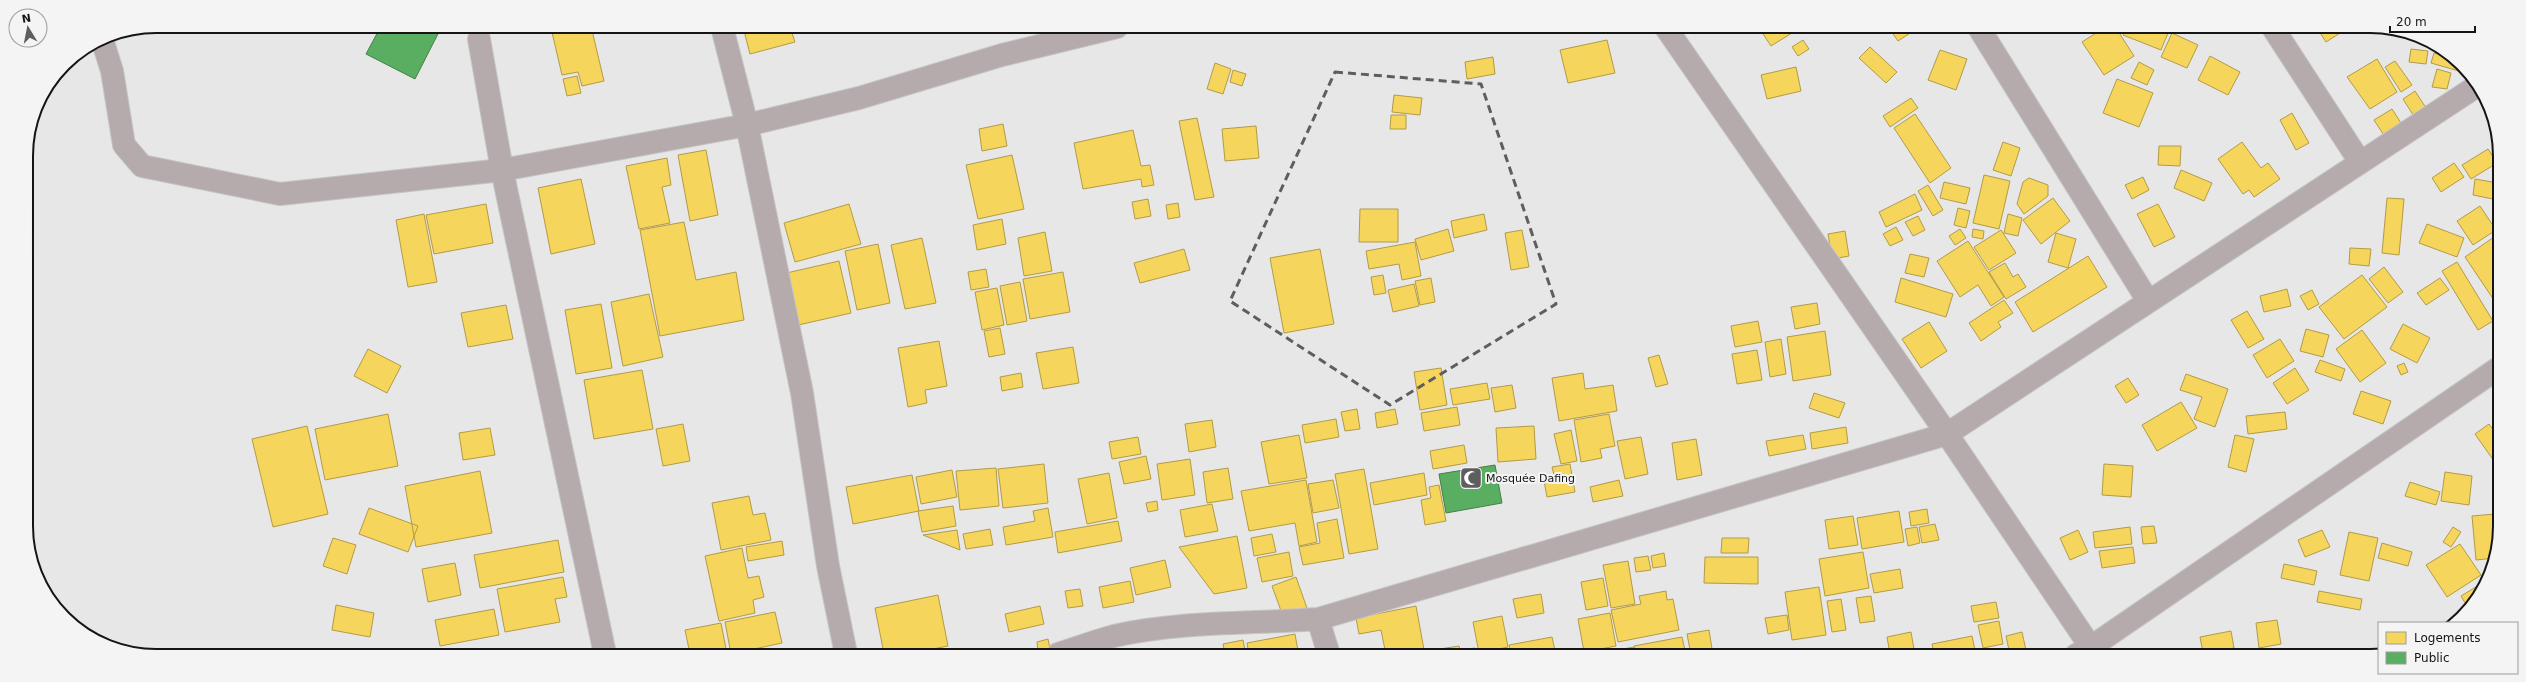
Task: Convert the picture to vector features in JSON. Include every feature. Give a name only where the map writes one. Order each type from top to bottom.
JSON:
[{"type":"street","points":[[724,33],[747,125],[802,393],[828,566],[845,649]]},
{"type":"street","points":[[104,45],[112,71],[124,144],[142,166],[280,194],[502,170],[747,125],[859,98],[1002,55],[1092,33]]},
{"type":"street","points":[[1669,33],[1947,434],[2085,649]]},
{"type":"street","points":[[1982,33],[2148,301]]},
{"type":"street","points":[[2276,33],[2360,162]]},
{"type":"street","points":[[480,39],[502,170],[604,649]]},
{"type":"street","points":[[1074,649],[1114,636],[1212,623],[1262,623],[1318,619],[1947,434],[2473,89]]},
{"type":"street","points":[[2094,649],[2493,372]]},
{"type":"street","points":[[1318,619],[1327,649]]},
{"type":"highlighted area","points":[[1335,72],[1481,84],[1556,304],[1390,405],[1230,301]]},
{"type":"building: Logements","points":[[552,33],[593,33],[604,81],[582,86],[578,72],[562,75]]},
{"type":"building: Logements","points":[[745,33],[792,33],[795,42],[750,54]]},
{"type":"building: Logements","points":[[1762,33],[1792,33],[1771,46]]},
{"type":"building: Logements","points":[[1892,33],[1910,33],[1898,41]]},
{"type":"building: Logements","points":[[2096,33],[2119,33],[2134,56],[2104,75],[2082,42]]},
{"type":"building: Logements","points":[[2124,33],[2168,33],[2161,50],[2123,35]]},
{"type":"building: Logements","points":[[2172,33],[2198,45],[2187,68],[2161,57]]},
{"type":"building: Logements","points":[[2320,33],[2340,33],[2326,42]]},
{"type":"building: Logements","points":[[1607,40],[1615,73],[1568,83],[1560,50]]},
{"type":"building: Logements","points":[[1803,40],[1809,49],[1798,56],[1792,47]]},
{"type":"building: Logements","points":[[1870,47],[1897,72],[1886,83],[1859,58]]},
{"type":"building: Logements","points":[[2411,49],[2428,51],[2426,64],[2409,62]]},
{"type":"building: Logements","points":[[1940,50],[1967,59],[1956,90],[1928,80]]},
{"type":"building: Logements","points":[[2434,53],[2438,54],[2445,58],[2459,71],[2431,63]]},
{"type":"building: Logements","points":[[2210,56],[2240,72],[2228,95],[2198,80]]},
{"type":"building: Logements","points":[[1493,57],[1495,74],[1467,79],[1465,62]]},
{"type":"building: Logements","points":[[2377,59],[2397,92],[2370,109],[2347,77]]},
{"type":"building: Logements","points":[[2395,61],[2412,85],[2401,92],[2385,67]]},
{"type":"building: Logements","points":[[2139,62],[2154,70],[2147,85],[2131,78]]},
{"type":"building: Logements","points":[[1215,63],[1231,69],[1223,94],[1207,89]]},
{"type":"building: Logements","points":[[1796,67],[1801,91],[1767,99],[1761,75]]},
{"type":"building: Logements","points":[[2437,69],[2451,73],[2447,89],[2432,87]]},
{"type":"building: Logements","points":[[1233,70],[1246,74],[1242,86],[1230,82]]},
{"type":"building: Logements","points":[[577,76],[581,93],[567,96],[563,79]]},
{"type":"building: Logements","points":[[2117,79],[2153,93],[2139,127],[2103,113]]},
{"type":"building: Logements","points":[[2415,91],[2428,111],[2415,118],[2403,99]]},
{"type":"building: Logements","points":[[1394,95],[1422,98],[1420,115],[1392,112]]},
{"type":"building: Logements","points":[[1911,98],[1918,108],[1890,127],[1883,116]]},
{"type":"building: Logements","points":[[2392,109],[2403,126],[2385,137],[2374,120]]},
{"type":"building: Logements","points":[[2292,113],[2309,143],[2296,150],[2280,120]]},
{"type":"building: Logements","points":[[1915,114],[1951,168],[1930,183],[1894,128]]},
{"type":"building: Logements","points":[[1391,115],[1406,115],[1406,129],[1390,129]]},
{"type":"building: Logements","points":[[1197,118],[1214,197],[1195,200],[1179,121]]},
{"type":"building: Logements","points":[[1003,124],[1007,146],[982,151],[979,129]]},
{"type":"building: Logements","points":[[1256,126],[1259,158],[1225,161],[1222,129]]},
{"type":"building: Logements","points":[[1133,130],[1141,166],[1150,165],[1154,185],[1142,187],[1141,179],[1083,189],[1074,143]]},
{"type":"building: Logements","points":[[2003,142],[2020,148],[2011,176],[1993,170]]},
{"type":"building: Logements","points":[[2242,142],[2261,168],[2268,163],[2280,179],[2254,197],[2249,190],[2243,194],[2218,159]]},
{"type":"building: Logements","points":[[2159,146],[2181,146],[2180,166],[2158,165]]},
{"type":"building: Logements","points":[[2488,149],[2493,157],[2493,165],[2471,179],[2462,165]]},
{"type":"building: Logements","points":[[706,150],[718,215],[690,221],[678,155]]},
{"type":"building: Logements","points":[[1012,155],[1024,209],[978,219],[966,165]]},
{"type":"building: Logements","points":[[667,158],[671,185],[662,187],[670,223],[639,229],[626,166]]},
{"type":"building: Logements","points":[[2454,163],[2464,177],[2441,192],[2432,178]]},
{"type":"building: Logements","points":[[2181,170],[2212,183],[2204,201],[2174,188]]},
{"type":"building: Logements","points":[[1984,175],[2010,181],[1999,229],[1973,223]]},
{"type":"building: Logements","points":[[2143,177],[2149,190],[2132,199],[2125,185]]},
{"type":"building: Logements","points":[[2029,178],[2048,185],[2048,196],[2024,214],[2017,204],[2023,182]]},
{"type":"building: Logements","points":[[581,179],[595,244],[551,254],[538,188]]},
{"type":"building: Logements","points":[[2475,179],[2493,182],[2493,199],[2473,195]]},
{"type":"building: Logements","points":[[1944,182],[1970,188],[1966,204],[1940,198]]},
{"type":"building: Logements","points":[[1928,185],[1943,210],[1933,216],[1918,191]]},
{"type":"building: Logements","points":[[1915,194],[1922,210],[1886,227],[1879,212]]},
{"type":"building: Logements","points":[[2053,198],[2070,221],[2041,244],[2023,220]]},
{"type":"building: Logements","points":[[2387,198],[2404,199],[2399,255],[2382,253]]},
{"type":"building: Logements","points":[[1148,199],[1151,216],[1135,219],[1132,202]]},
{"type":"building: Logements","points":[[1178,203],[1180,217],[1168,219],[1166,205]]},
{"type":"building: Logements","points":[[486,204],[493,243],[434,254],[426,215]]},
{"type":"building: Logements","points":[[849,204],[861,244],[795,262],[784,223]]},
{"type":"building: Logements","points":[[2158,204],[2175,237],[2154,247],[2137,214]]},
{"type":"building: Logements","points":[[2480,206],[2493,226],[2493,232],[2473,245],[2457,221]]},
{"type":"building: Logements","points":[[1958,208],[1970,211],[1966,228],[1954,225]]},
{"type":"building: Logements","points":[[1360,209],[1398,209],[1398,242],[1359,242]]},
{"type":"building: Logements","points":[[424,214],[437,282],[408,287],[396,220]]},
{"type":"building: Logements","points":[[1484,214],[1487,230],[1454,238],[1451,221]]},
{"type":"building: Logements","points":[[2008,214],[2022,218],[2018,236],[2004,233]]},
{"type":"building: Logements","points":[[1918,216],[1925,230],[1913,236],[1905,222]]},
{"type":"building: Logements","points":[[1002,219],[1006,244],[977,250],[973,225]]},
{"type":"building: Logements","points":[[684,222],[696,280],[736,272],[744,320],[660,336],[640,230]]},
{"type":"building: Logements","points":[[2427,224],[2464,238],[2457,257],[2419,243]]},
{"type":"building: Logements","points":[[1896,227],[1903,240],[1890,246],[1883,234]]},
{"type":"building: Logements","points":[[1448,229],[1454,251],[1421,260],[1415,239]]},
{"type":"building: Logements","points":[[1960,229],[1966,238],[1955,245],[1949,236]]},
{"type":"building: Logements","points":[[1973,229],[1984,231],[1983,239],[1972,237]]},
{"type":"building: Logements","points":[[1522,230],[1529,267],[1511,270],[1505,233]]},
{"type":"building: Logements","points":[[2001,230],[2016,253],[1989,270],[1974,247]]},
{"type":"building: Logements","points":[[1845,231],[1849,256],[1832,259],[1828,234]]},
{"type":"building: Logements","points":[[1045,232],[1052,271],[1024,276],[1018,238]]},
{"type":"building: Logements","points":[[2056,233],[2076,239],[2068,268],[2048,262]]},
{"type":"building: Logements","points":[[922,238],[936,303],[905,309],[891,245]]},
{"type":"building: Logements","points":[[2493,238],[2493,299],[2465,257]]},
{"type":"building: Logements","points":[[1968,241],[2004,297],[1991,306],[1978,285],[1960,297],[1937,261]]},
{"type":"building: Logements","points":[[1415,242],[1421,276],[1402,280],[1399,264],[1369,269],[1366,251]]},
{"type":"building: Logements","points":[[878,244],[890,303],[857,310],[845,251]]},
{"type":"building: Logements","points":[[2350,248],[2371,249],[2369,266],[2349,264]]},
{"type":"building: Logements","points":[[1184,249],[1190,270],[1140,283],[1134,263]]},
{"type":"building: Logements","points":[[1320,249],[1334,324],[1284,333],[1270,258]]},
{"type":"building: Logements","points":[[1910,254],[1929,258],[1924,277],[1905,273]]},
{"type":"building: Logements","points":[[2088,256],[2107,287],[2033,332],[2015,302]]},
{"type":"building: Logements","points":[[839,261],[851,313],[794,326],[782,274]]},
{"type":"building: Logements","points":[[2457,262],[2493,321],[2478,330],[2442,271]]},
{"type":"building: Logements","points":[[2005,263],[2013,277],[2018,274],[2026,287],[2006,299],[1989,272]]},
{"type":"building: Logements","points":[[2384,267],[2403,292],[2388,303],[2369,279]]},
{"type":"building: Logements","points":[[986,269],[989,287],[971,290],[968,272]]},
{"type":"building: Logements","points":[[1063,272],[1070,312],[1030,319],[1023,279]]},
{"type":"building: Logements","points":[[1383,275],[1386,293],[1374,295],[1371,277]]},
{"type":"building: Logements","points":[[2362,275],[2387,307],[2344,339],[2319,307]]},
{"type":"building: Logements","points":[[1431,278],[1435,302],[1420,305],[1415,281]]},
{"type":"building: Logements","points":[[1901,278],[1953,294],[1946,317],[1895,302]]},
{"type":"building: Logements","points":[[2440,278],[2449,290],[2426,305],[2417,293]]},
{"type":"building: Logements","points":[[1020,282],[1027,321],[1007,325],[1000,286]]},
{"type":"building: Logements","points":[[1414,284],[1419,306],[1393,312],[1388,290]]},
{"type":"building: Logements","points":[[997,288],[1004,325],[982,330],[975,292]]},
{"type":"building: Logements","points":[[2287,289],[2291,306],[2264,312],[2260,296]]},
{"type":"building: Logements","points":[[2312,290],[2319,304],[2308,310],[2300,296]]},
{"type":"building: Logements","points":[[649,294],[663,357],[623,366],[611,302]]},
{"type":"building: Logements","points":[[2004,300],[2013,313],[1998,322],[2001,327],[1981,341],[1969,323]]},
{"type":"building: Logements","points":[[1817,303],[1820,324],[1795,329],[1791,307]]},
{"type":"building: Logements","points":[[601,304],[612,368],[576,374],[565,310]]},
{"type":"building: Logements","points":[[506,305],[513,339],[468,347],[461,313]]},
{"type":"building: Logements","points":[[2247,311],[2264,339],[2248,348],[2231,320]]},
{"type":"building: Logements","points":[[1758,321],[1762,342],[1735,347],[1731,326]]},
{"type":"building: Logements","points":[[1929,322],[1947,351],[1921,368],[1902,339]]},
{"type":"building: Logements","points":[[2403,324],[2430,338],[2417,363],[2390,349]]},
{"type":"building: Logements","points":[[1000,328],[1005,354],[989,357],[984,331]]},
{"type":"building: Logements","points":[[2306,329],[2329,335],[2323,357],[2300,351]]},
{"type":"building: Logements","points":[[2362,330],[2386,363],[2360,382],[2336,349]]},
{"type":"building: Logements","points":[[1825,331],[1831,375],[1793,381],[1787,337]]},
{"type":"building: Logements","points":[[1781,339],[1786,374],[1770,377],[1765,342]]},
{"type":"building: Logements","points":[[2280,339],[2294,361],[2267,378],[2253,355]]},
{"type":"building: Logements","points":[[939,341],[947,386],[925,390],[927,403],[908,407],[898,348]]},
{"type":"building: Logements","points":[[1073,347],[1079,383],[1043,389],[1036,353]]},
{"type":"building: Logements","points":[[368,349],[401,366],[387,393],[354,376]]},
{"type":"building: Logements","points":[[1757,350],[1762,380],[1737,384],[1732,354]]},
{"type":"building: Logements","points":[[1659,355],[1668,384],[1656,387],[1648,358]]},
{"type":"building: Logements","points":[[2320,360],[2345,369],[2341,381],[2315,372]]},
{"type":"building: Logements","points":[[2404,363],[2408,372],[2401,375],[2397,366]]},
{"type":"building: Logements","points":[[1441,368],[1447,405],[1420,410],[1414,372]]},
{"type":"building: Logements","points":[[2295,368],[2309,390],[2287,404],[2273,383]]},
{"type":"building: Logements","points":[[642,370],[653,429],[594,439],[584,380]]},
{"type":"building: Logements","points":[[1021,373],[1023,387],[1002,391],[1000,377]]},
{"type":"building: Logements","points":[[1583,373],[1585,389],[1613,385],[1617,411],[1559,421],[1552,378]]},
{"type":"building: Logements","points":[[2186,374],[2228,389],[2215,427],[2194,419],[2202,397],[2180,390]]},
{"type":"building: Logements","points":[[2128,378],[2139,395],[2126,403],[2115,386]]},
{"type":"building: Logements","points":[[1487,383],[1490,399],[1453,405],[1450,389]]},
{"type":"building: Logements","points":[[1512,385],[1516,408],[1495,412],[1491,388]]},
{"type":"building: Logements","points":[[2361,391],[2391,401],[2383,424],[2353,414]]},
{"type":"building: Logements","points":[[1814,393],[1845,403],[1839,418],[1809,408]]},
{"type":"building: Logements","points":[[2181,402],[2197,428],[2157,451],[2142,425]]},
{"type":"building: Logements","points":[[1457,407],[1460,425],[1424,431],[1421,413]]},
{"type":"building: Logements","points":[[1357,409],[1360,429],[1345,431],[1341,412]]},
{"type":"building: Logements","points":[[1395,409],[1398,424],[1377,428],[1375,413]]},
{"type":"building: Logements","points":[[2285,412],[2287,429],[2248,434],[2246,416]]},
{"type":"building: Logements","points":[[388,414],[398,466],[325,480],[315,429]]},
{"type":"building: Logements","points":[[1609,414],[1615,446],[1600,449],[1602,458],[1581,462],[1574,420]]},
{"type":"building: Logements","points":[[1336,419],[1339,437],[1305,443],[1302,425]]},
{"type":"building: Logements","points":[[1212,420],[1216,447],[1189,452],[1185,424]]},
{"type":"building: Logements","points":[[683,424],[690,461],[663,466],[656,429]]},
{"type":"building: Logements","points":[[2489,424],[2493,430],[2493,460],[2475,434]]},
{"type":"building: Logements","points":[[307,426],[328,514],[273,527],[252,439]]},
{"type":"building: Logements","points":[[1534,426],[1536,459],[1498,462],[1496,428]]},
{"type":"building: Logements","points":[[1846,427],[1848,443],[1812,449],[1810,433]]},
{"type":"building: Logements","points":[[490,428],[495,455],[463,460],[459,433]]},
{"type":"building: Logements","points":[[1571,430],[1577,461],[1561,464],[1554,434]]},
{"type":"building: Logements","points":[[1299,435],[1307,478],[1269,484],[1261,442]]},
{"type":"building: Logements","points":[[1803,435],[1806,449],[1769,456],[1766,441]]},
{"type":"building: Logements","points":[[2235,435],[2254,439],[2246,472],[2228,467]]},
{"type":"building: Logements","points":[[1138,437],[1141,454],[1112,459],[1109,442]]},
{"type":"building: Logements","points":[[1641,437],[1648,474],[1625,479],[1617,441]]},
{"type":"building: Logements","points":[[1696,439],[1702,475],[1677,480],[1672,443]]},
{"type":"building: Logements","points":[[1464,445],[1467,463],[1433,469],[1430,451]]},
{"type":"building: Logements","points":[[1146,456],[1151,479],[1124,484],[1119,462]]},
{"type":"building: Logements","points":[[1190,459],[1195,495],[1162,500],[1157,464]]},
{"type":"building: Logements","points":[[1044,464],[1048,503],[1003,508],[998,469]]},
{"type":"building: Logements","points":[[1570,464],[1575,492],[1547,497],[1544,481],[1555,479],[1552,467]]},
{"type":"building: Logements","points":[[2104,464],[2133,466],[2131,497],[2102,495]]},
{"type":"building: Logements","points":[[996,468],[999,506],[960,510],[956,471]]},
{"type":"building: Logements","points":[[1228,468],[1233,499],[1207,503],[1203,472]]},
{"type":"building: Logements","points":[[1364,469],[1378,549],[1349,554],[1335,474]]},
{"type":"building: Logements","points":[[952,470],[957,497],[921,504],[916,477]]},
{"type":"building: Logements","points":[[480,471],[492,533],[416,547],[405,486]]},
{"type":"building: Logements","points":[[2445,472],[2472,476],[2469,505],[2441,501]]},
{"type":"building: Logements","points":[[1109,473],[1117,518],[1087,524],[1078,479]]},
{"type":"building: Logements","points":[[1424,473],[1427,495],[1374,505],[1370,483]]},
{"type":"building: Logements","points":[[912,475],[919,511],[853,524],[846,487]]},
{"type":"building: Logements","points":[[1306,480],[1317,542],[1299,546],[1295,523],[1249,531],[1241,491]]},
{"type":"building: Logements","points":[[1333,480],[1339,508],[1313,513],[1308,484]]},
{"type":"building: Logements","points":[[1619,480],[1623,496],[1593,502],[1590,487]]},
{"type":"building: Logements","points":[[2410,482],[2440,492],[2436,505],[2405,496]]},
{"type":"building: Logements","points":[[1439,485],[1446,521],[1425,525],[1421,500],[1431,498],[1429,487]]},
{"type":"building: Logements","points":[[749,496],[753,515],[765,513],[771,540],[721,550],[712,503]]},
{"type":"building: Logements","points":[[1157,501],[1158,510],[1148,512],[1146,503]]},
{"type":"building: Logements","points":[[1212,504],[1218,531],[1185,537],[1180,510]]},
{"type":"building: Logements","points":[[953,506],[956,526],[922,532],[918,511]]},
{"type":"building: Logements","points":[[369,508],[418,526],[408,552],[359,534]]},
{"type":"building: Logements","points":[[1048,508],[1053,537],[1006,545],[1003,527],[1035,521],[1033,511]]},
{"type":"building: Logements","points":[[1927,509],[1929,523],[1911,526],[1909,512]]},
{"type":"building: Logements","points":[[1899,511],[1904,542],[1862,549],[1857,518]]},
{"type":"building: Logements","points":[[2493,514],[2493,534],[2488,559],[2476,560],[2472,516]]},
{"type":"building: Logements","points":[[1853,516],[1858,545],[1829,549],[1825,520]]},
{"type":"building: Logements","points":[[1337,519],[1344,558],[1303,565],[1299,547],[1320,543],[1317,523]]},
{"type":"building: Logements","points":[[1118,521],[1122,541],[1058,553],[1055,532]]},
{"type":"building: Logements","points":[[1935,524],[1939,540],[1922,543],[1919,527]]},
{"type":"building: Logements","points":[[2154,526],[2157,543],[2143,544],[2141,527]]},
{"type":"building: Logements","points":[[1917,527],[1920,543],[1908,546],[1905,529]]},
{"type":"building: Logements","points":[[2130,527],[2132,544],[2095,548],[2093,532]]},
{"type":"building: Logements","points":[[2453,527],[2461,532],[2451,547],[2443,542]]},
{"type":"building: Logements","points":[[990,529],[993,545],[966,549],[963,534]]},
{"type":"building: Logements","points":[[957,530],[960,550],[923,535]]},
{"type":"building: Logements","points":[[2078,530],[2088,552],[2070,560],[2060,538]]},
{"type":"building: Logements","points":[[2322,530],[2330,547],[2305,557],[2298,540]]},
{"type":"building: Logements","points":[[2349,532],[2378,538],[2369,581],[2340,575]]},
{"type":"building: Logements","points":[[1272,534],[1276,552],[1254,556],[1251,538]]},
{"type":"building: Logements","points":[[1237,536],[1247,588],[1214,594],[1179,547]]},
{"type":"building: Logements","points":[[333,538],[356,545],[347,574],[323,566]]},
{"type":"building: Logements","points":[[1722,538],[1749,538],[1748,553],[1721,553]]},
{"type":"building: Logements","points":[[558,540],[564,572],[480,588],[474,555]]},
{"type":"building: Logements","points":[[782,541],[784,555],[748,561],[746,547]]},
{"type":"building: Logements","points":[[2382,543],[2412,552],[2408,566],[2378,558]]},
{"type":"building: Logements","points":[[2460,544],[2481,575],[2447,597],[2426,565]]},
{"type":"building: Logements","points":[[2133,547],[2135,563],[2102,568],[2099,551]]},
{"type":"building: Logements","points":[[742,548],[748,578],[759,576],[764,597],[753,600],[755,613],[719,621],[705,556]]},
{"type":"building: Logements","points":[[1289,552],[1293,576],[1262,582],[1257,558]]},
{"type":"building: Logements","points":[[1863,552],[1869,588],[1825,596],[1819,559]]},
{"type":"building: Logements","points":[[1664,553],[1666,566],[1653,568],[1651,556]]},
{"type":"building: Logements","points":[[1648,556],[1651,570],[1636,572],[1634,558]]},
{"type":"building: Logements","points":[[1705,557],[1758,557],[1758,584],[1704,583]]},
{"type":"building: Logements","points":[[1165,560],[1171,587],[1136,595],[1130,568]]},
{"type":"building: Logements","points":[[1628,561],[1635,604],[1611,608],[1603,565]]},
{"type":"building: Logements","points":[[455,563],[461,595],[428,602],[422,569]]},
{"type":"building: Logements","points":[[2284,564],[2317,571],[2314,585],[2281,578]]},
{"type":"building: Logements","points":[[1900,569],[1903,588],[1874,593],[1870,574]]},
{"type":"building: Logements","points":[[563,577],[567,597],[555,599],[560,622],[505,632],[497,589]]},
{"type":"building: Logements","points":[[1296,577],[1308,611],[1284,619],[1272,586]]},
{"type":"building: Logements","points":[[1603,578],[1608,606],[1586,610],[1581,582]]},
{"type":"building: Logements","points":[[1130,581],[1134,602],[1103,608],[1099,587]]},
{"type":"building: Logements","points":[[1819,587],[1826,635],[1792,640],[1785,592]]},
{"type":"building: Logements","points":[[2476,587],[2465,604],[2461,596]]},
{"type":"building: Logements","points":[[1080,589],[1083,606],[1068,608],[1065,591]]},
{"type":"building: Logements","points":[[1666,591],[1667,600],[1673,599],[1679,630],[1618,642],[1611,610],[1641,604],[1639,596]]},
{"type":"building: Logements","points":[[2319,591],[2362,599],[2360,610],[2317,602]]},
{"type":"building: Logements","points":[[1541,594],[1544,613],[1517,618],[1513,599]]},
{"type":"building: Logements","points":[[938,595],[948,646],[933,649],[883,649],[875,608]]},
{"type":"building: Logements","points":[[1871,596],[1875,621],[1860,623],[1856,598]]},
{"type":"building: Logements","points":[[1841,599],[1846,630],[1832,632],[1827,601]]},
{"type":"building: Logements","points":[[1996,602],[1999,618],[1974,622],[1971,606]]},
{"type":"building: Logements","points":[[336,605],[374,613],[370,637],[332,630]]},
{"type":"building: Logements","points":[[1040,606],[1044,624],[1009,632],[1005,614]]},
{"type":"building: Logements","points":[[1416,606],[1424,649],[1385,649],[1381,630],[1359,634],[1356,618]]},
{"type":"building: Logements","points":[[494,609],[499,635],[440,646],[435,620]]},
{"type":"building: Logements","points":[[775,612],[782,643],[754,649],[730,649],[725,622]]},
{"type":"building: Logements","points":[[1610,613],[1616,646],[1600,649],[1583,649],[1578,619]]},
{"type":"building: Logements","points":[[1787,615],[1789,630],[1768,634],[1765,618]]},
{"type":"building: Logements","points":[[1502,616],[1508,647],[1498,649],[1478,649],[1473,622]]},
{"type":"building: Logements","points":[[2277,620],[2281,644],[2259,648],[2256,623]]},
{"type":"building: Logements","points":[[1999,621],[2003,644],[1983,648],[1978,625]]},
{"type":"building: Logements","points":[[721,623],[726,649],[689,649],[685,630]]},
{"type":"building: Logements","points":[[1709,630],[1712,649],[1690,649],[1687,634]]},
{"type":"building: Logements","points":[[2231,631],[2234,648],[2202,649],[2200,637]]},
{"type":"building: Logements","points":[[1911,632],[1914,649],[1889,649],[1887,637]]},
{"type":"building: Logements","points":[[2022,632],[2026,649],[2009,649],[2006,636]]},
{"type":"building: Logements","points":[[1295,634],[1298,649],[1248,649],[1247,643]]},
{"type":"building: Logements","points":[[1972,636],[1975,649],[1933,649],[1932,644]]},
{"type":"building: Logements","points":[[1552,637],[1555,649],[1510,649],[1509,645]]},
{"type":"building: Logements","points":[[1682,637],[1685,649],[1635,649],[1634,646]]},
{"type":"building: Logements","points":[[1048,639],[1050,649],[1038,649],[1037,642]]},
{"type":"building: Logements","points":[[1243,640],[1245,649],[1224,649],[1223,644]]},
{"type":"building: Logements","points":[[1459,646],[1460,649],[1440,649]]},
{"type":"building: Logements","points":[[1634,647],[1634,649],[1623,649]]},
{"type":"building: Public","points":[[377,33],[438,33],[415,79],[366,54]]},
{"type":"building: Public","points":[[1495,465],[1502,503],[1446,513],[1439,474]]},
{"type":"place","name":"Mosquée Dafing","points":[[1471,478]]}]
